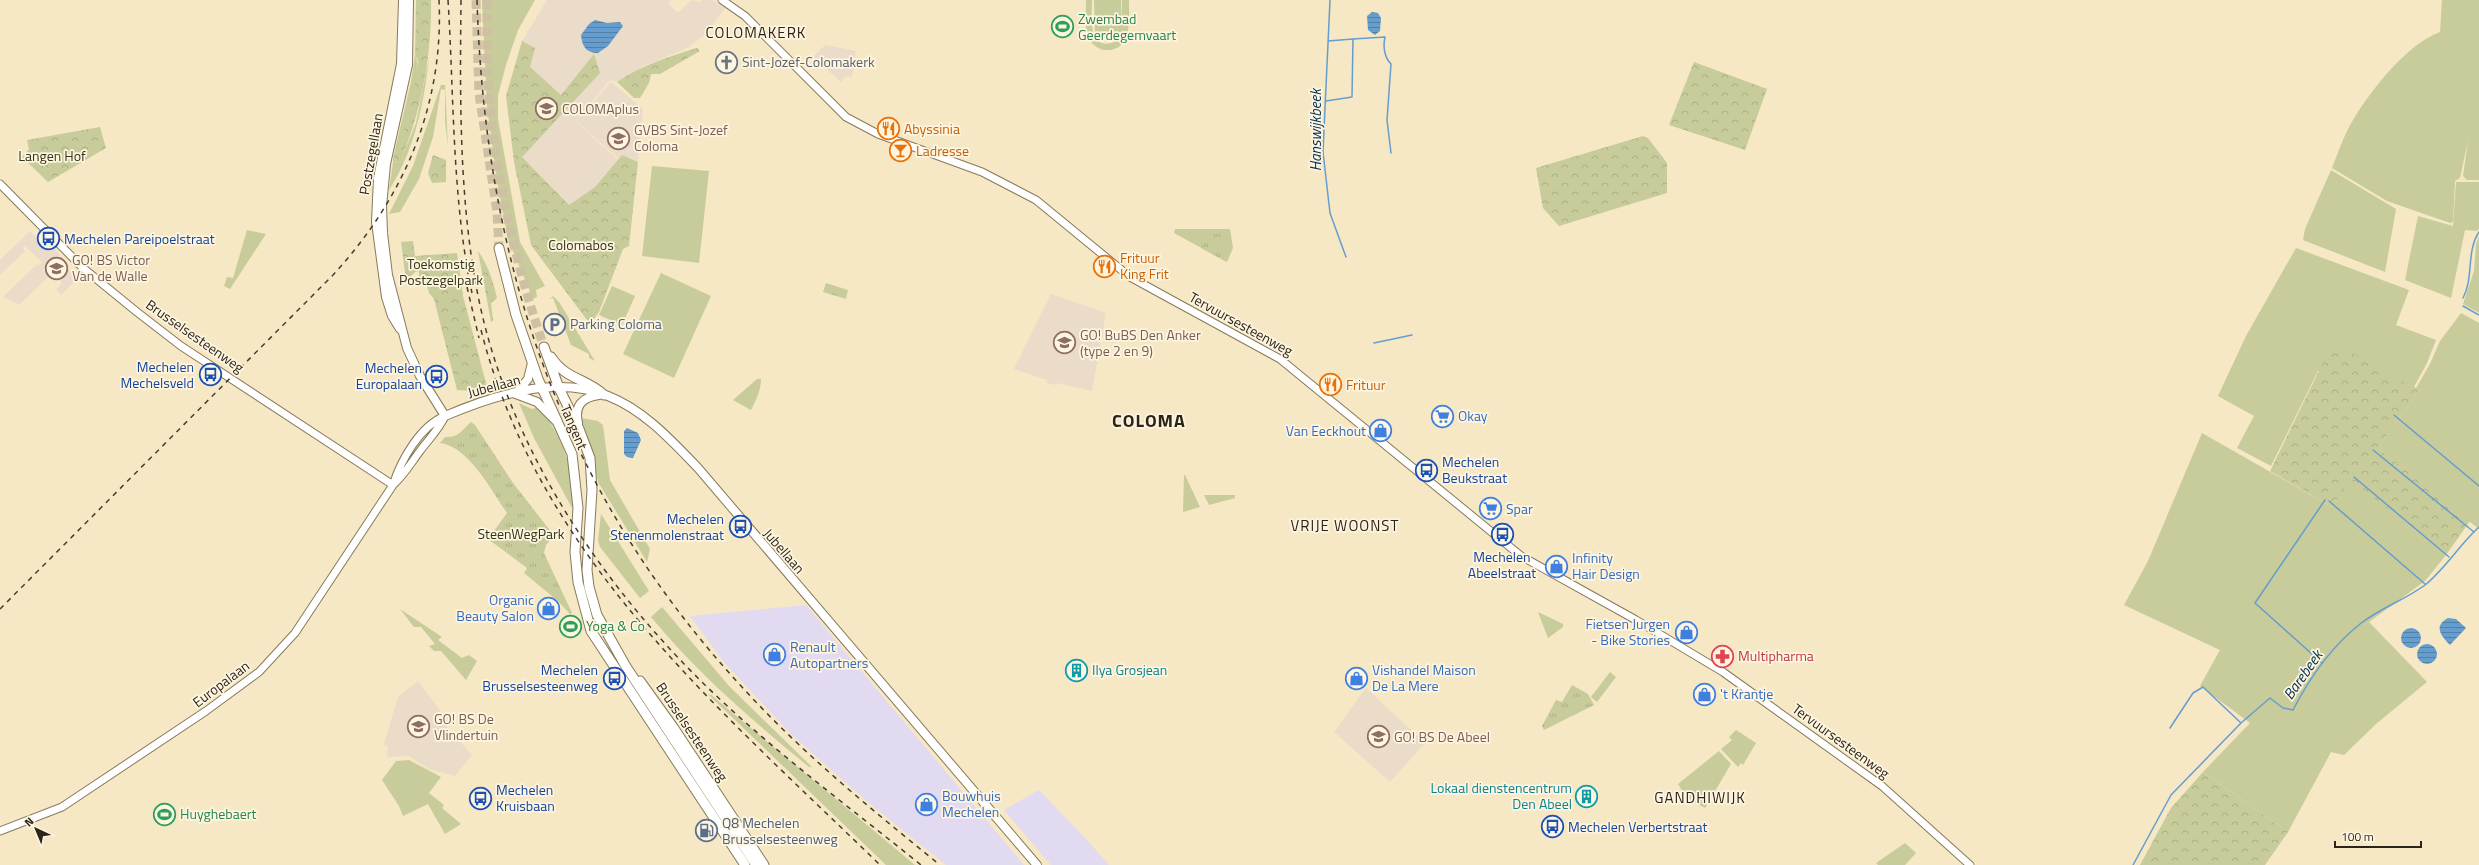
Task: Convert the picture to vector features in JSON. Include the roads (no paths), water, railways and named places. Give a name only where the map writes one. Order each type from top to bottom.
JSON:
[{"type":"main road","name":"Postzegellaan","points":[[403,0],[401,64],[378,178],[376,222],[386,297],[392,316],[402,334],[414,364],[446,416]]},
{"type":"main road","name":"Postzegellaan","points":[[402,334],[384,250],[382,206],[386,164],[408,65],[409,0]]},
{"type":"main road","name":"Tangent","points":[[499,248],[532,363],[556,421],[571,450],[578,508],[576,567],[581,597],[588,622]]},
{"type":"main road","name":"Tangent","points":[[597,615],[589,586],[588,570],[592,472],[588,450],[580,428],[559,388],[544,347],[563,371],[576,380],[592,385],[605,395]]},
{"type":"main road","points":[[532,363],[528,379],[515,393],[537,402],[556,421]]},
{"type":"main road","name":"Jubellaan","points":[[446,416],[476,403],[515,393],[542,388],[559,388],[605,395],[616,400],[659,429],[698,468],[1036,865]]},
{"type":"main road","points":[[580,428],[576,412],[581,402],[591,396],[605,395]]},
{"type":"main road","name":"Brusselsesteenweg","points":[[597,615],[617,652],[673,727],[764,865]]},
{"type":"main road","name":"Brusselsesteenweg","points":[[588,622],[597,641],[744,865]]},
{"type":"main road","points":[[617,652],[756,865]]},
{"type":"street","name":"Tervuursesteenweg","points":[[722,0],[745,16],[846,117],[878,134],[982,172],[1036,200],[1123,273],[1280,359],[1521,556],[1636,620],[1723,672],[1882,786],[1970,865]]},
{"type":"street","name":"Brusselsesteenweg","points":[[0,184],[83,268],[137,312],[188,350],[393,485]]},
{"type":"street","name":"Europalaan","points":[[0,831],[62,807],[206,711],[259,672],[295,633],[393,485],[403,476],[419,452],[440,428],[446,416]]},
{"type":"water","points":[[1372,12],[1378,13],[1381,18],[1380,31],[1375,35],[1368,30],[1367,16]]},
{"type":"water","points":[[595,20],[607,23],[620,22],[623,26],[608,46],[598,53],[590,52],[585,48],[581,35],[589,24]]},
{"type":"water","points":[[627,428],[638,433],[641,440],[633,458],[627,457],[624,454],[624,431]]},
{"type":"water","points":[[2448,618],[2456,619],[2466,628],[2450,645],[2441,635],[2440,631],[2441,624]]},
{"type":"water","points":[[2411,628],[2418,631],[2421,638],[2418,645],[2411,648],[2404,645],[2401,638],[2404,631]]},
{"type":"water","points":[[2427,644],[2434,647],[2437,654],[2434,661],[2427,664],[2420,661],[2417,654],[2420,647]]},
{"type":"waterway","name":"Hanswijkbeek","points":[[1330,0],[1323,152],[1330,213],[1346,257]]},
{"type":"waterway","points":[[1353,39],[1385,37],[1385,51],[1391,64],[1387,120],[1391,153]]},
{"type":"waterway","points":[[1326,101],[1352,97],[1353,39],[1328,41]]},
{"type":"waterway","points":[[2463,298],[2468,282],[2471,256],[2475,239],[2479,232]]},
{"type":"waterway","points":[[2463,306],[2479,315]]},
{"type":"waterway","name":"Hanswijkbeek","points":[[1374,343],[1412,335]]},
{"type":"waterway","points":[[2394,415],[2479,486]]},
{"type":"waterway","points":[[2373,450],[2474,532]]},
{"type":"waterway","points":[[2354,477],[2449,557]]},
{"type":"waterway","points":[[2322,663],[2255,603],[2325,500]]},
{"type":"waterway","points":[[2329,501],[2425,584]]},
{"type":"waterway","name":"Barebeek","points":[[2133,865],[2171,795],[2241,723],[2270,698],[2283,708],[2293,710],[2314,674],[2349,633],[2368,618],[2425,585],[2439,572],[2479,527]]},
{"type":"waterway","points":[[2170,728],[2193,693],[2203,687],[2241,723]]},
{"type":"tunnel","points":[[476,0],[479,94],[497,212],[499,248]]},
{"type":"tunnel","points":[[487,0],[488,85],[497,161],[516,255],[544,347]]},
{"type":"railway","points":[[0,609],[333,275],[358,245],[380,214],[399,182],[414,148],[426,113],[435,76],[439,39],[439,0]]},
{"type":"railway","points":[[448,0],[457,184],[465,258],[472,293]]},
{"type":"railway","points":[[461,0],[462,143],[466,214],[470,250],[476,285],[489,341],[508,396],[531,449],[559,500],[590,550],[662,641],[702,682],[754,730],[921,865]]},
{"type":"railway","points":[[477,0],[483,97],[496,191],[517,282],[545,369],[581,453],[625,534],[679,612],[742,687],[813,758],[940,865]]},
{"type":"railway","points":[[467,287],[479,338]]},
{"type":"railway","points":[[481,330],[508,413],[545,488],[590,558],[642,624],[698,686],[757,747],[880,865]]},
{"type":"place","name":"Zwembad Geerdegemvaart","points":[[1062,27]]},
{"type":"place","name":"Sint-Jozef-Colomakerk","points":[[727,62]]},
{"type":"place","name":"COLOMAplus","points":[[547,109]]},
{"type":"place","name":"Abyssinia","points":[[888,129]]},
{"type":"place","name":"GVBS Sint-Jozef Coloma","points":[[618,138]]},
{"type":"place","name":"Ladresse","points":[[901,151]]},
{"type":"place","name":"Mechelen Pareipoelstraat","points":[[48,239]]},
{"type":"place","name":"Frituur King Frit","points":[[1105,266]]},
{"type":"place","name":"GO! BS Victor Van de Walle","points":[[57,268]]},
{"type":"place","name":"Parking Coloma","points":[[555,324]]},
{"type":"place","name":"GO! BuBS Den Anker (type 2 en 9)","points":[[1064,343]]},
{"type":"place","name":"Mechelen Mechelsveld","points":[[210,375]]},
{"type":"place","name":"Mechelen Europalaan","points":[[437,376]]},
{"type":"place","name":"Frituur","points":[[1331,385]]},
{"type":"place","name":"Okay","points":[[1443,416]]},
{"type":"place","name":"Van Eeckhout","points":[[1381,431]]},
{"type":"place","name":"Mechelen Beukstraat","points":[[1427,470]]},
{"type":"place","name":"Spar","points":[[1490,509]]},
{"type":"place","name":"Mechelen Stenenmolenstraat","points":[[740,527]]},
{"type":"place","name":"Mechelen Abeelstraat","points":[[1502,535]]},
{"type":"place","name":"Infinity Hair Design","points":[[1556,566]]},
{"type":"place","name":"Organic Beauty Salon","points":[[549,608]]},
{"type":"place","name":"Yoga & Co","points":[[571,626]]},
{"type":"place","name":"Fietsen Jurgen - Bike Stories","points":[[1686,632]]},
{"type":"place","name":"Renault Autopartners","points":[[775,655]]},
{"type":"place","name":"Multipharma","points":[[1722,656]]},
{"type":"place","name":"Ilya Grosjean","points":[[1077,670]]},
{"type":"place","name":"Mechelen Brusselsesteenweg","points":[[614,678]]},
{"type":"place","name":"Vishandel Maison De La Mere","points":[[1357,678]]},
{"type":"place","name":"'t Krantje","points":[[1704,694]]},
{"type":"place","name":"GO! BS De Vlindertuin","points":[[419,727]]},
{"type":"place","name":"GO! BS De Abeel","points":[[1379,737]]},
{"type":"place","name":"Lokaal dienstencentrum Den Abeel","points":[[1587,796]]},
{"type":"place","name":"Mechelen Kruisbaan","points":[[481,798]]},
{"type":"place","name":"Bouwhuis Mechelen","points":[[927,804]]},
{"type":"place","name":"Huyghebaert","points":[[165,814]]},
{"type":"place","name":"Mechelen Verbertstraat","points":[[1553,827]]},
{"type":"place","name":"Q8 Mechelen Brusselsesteenweg","points":[[707,831]]},
{"type":"district","name":"COLOMAKERK","points":[[756,33]]},
{"type":"district","name":"COLOMA","points":[[1149,421]]},
{"type":"district","name":"VRIJE WOONST","points":[[1345,526]]},
{"type":"district","name":"GANDHIWIJK","points":[[1700,798]]},
{"type":"park label","name":"Langen Hof","points":[[52,156]]},
{"type":"park label","name":"Colomabos","points":[[581,245]]},
{"type":"park label","name":"Toekomstig Postzegelpark","points":[[441,272]]},
{"type":"park label","name":"SteenWegPark","points":[[521,534]]}]
